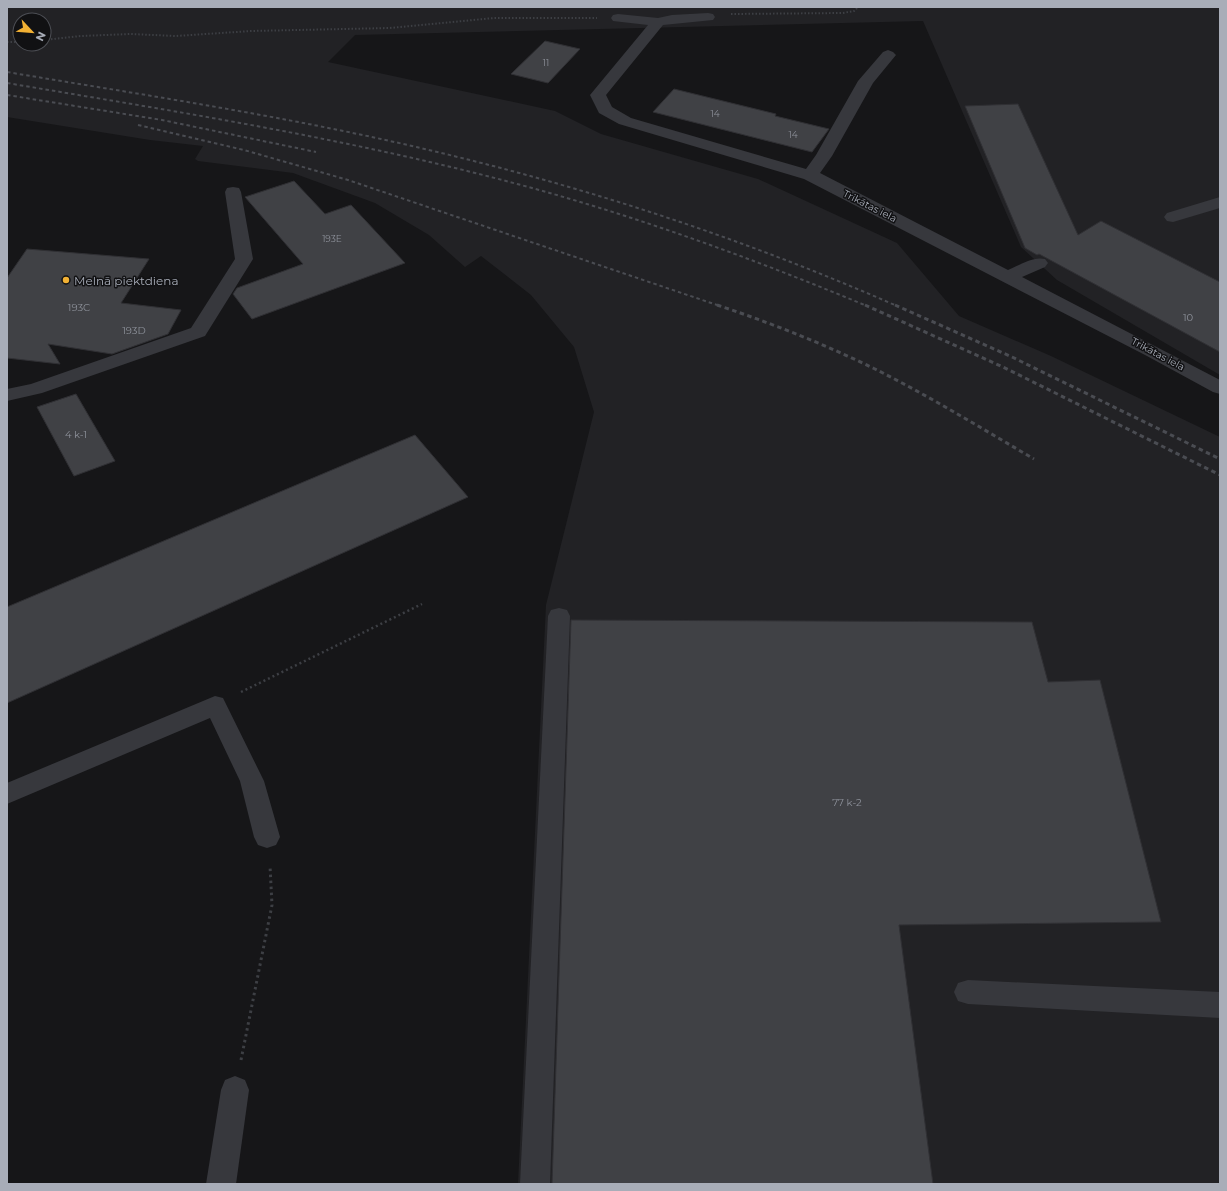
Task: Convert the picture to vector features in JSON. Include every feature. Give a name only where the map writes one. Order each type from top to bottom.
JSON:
[{"type":"street","points":[[618,18],[658,22],[672,19],[704,22]]},
{"type":"street","name":"Trikātas iela","points":[[658,22],[598,95],[605,110],[625,121],[810,175],[1154,352],[1220,388]]},
{"type":"street","points":[[810,175],[824,156],[866,82],[888,55]]},
{"type":"street","points":[[7,395],[35,389],[198,332],[244,259],[233,192]]},
{"type":"street","points":[[1173,217],[1220,202]]},
{"type":"street","points":[[1007,277],[1039,263]]},
{"type":"street","points":[[535,1184],[559,616]]},
{"type":"street","points":[[7,794],[81,762],[159,731],[216,705],[252,781],[268,837]]},
{"type":"street","points":[[968,992],[1220,1005]]},
{"type":"street","points":[[221,1184],[235,1090]]},
{"type":"path","points":[[704,22],[721,14],[842,14],[854,11],[858,7]]},
{"type":"path","points":[[52,39],[81,36],[130,34],[176,36],[251,31],[390,28],[494,18],[618,18]]},
{"type":"path","points":[[216,705],[422,604]]},
{"type":"path","points":[[235,1090],[272,905],[268,837]]},
{"type":"shaded area","points":[[7,7],[1220,7],[1220,375],[1057,280],[1021,247],[923,21],[355,35],[328,62],[555,111],[601,134],[758,179],[897,243],[959,316],[1051,356],[1220,437],[1220,1184],[518,1184],[546,605],[594,412],[574,347],[531,295],[481,256],[465,267],[429,235],[375,203],[293,173],[198,161],[195,159],[203,146],[150,140],[7,117]]},
{"type":"building","points":[[545,41],[580,49],[548,83],[511,74]]},
{"type":"building","points":[[674,89],[776,114],[775,116],[829,129],[812,152],[653,112]]},
{"type":"building","points":[[1018,104],[1078,235],[1101,221],[1220,282],[1220,352],[1039,254],[1037,255],[1025,248],[965,106]]},
{"type":"building","points":[[294,181],[325,214],[351,205],[405,263],[252,319],[233,294],[237,288],[303,264],[245,197]]},
{"type":"building","points":[[27,249],[149,259],[121,303],[181,310],[168,334],[112,354],[48,344],[60,364],[7,358],[7,278]]},
{"type":"building","points":[[76,394],[115,461],[74,476],[37,407]]},
{"type":"building","points":[[415,435],[468,497],[7,703],[7,607]]},
{"type":"building","points":[[571,620],[1032,622],[1048,682],[1100,680],[1161,922],[899,925],[933,1184],[552,1184]]},
{"type":"railway","points":[[7,72],[195,103],[335,129],[447,154],[513,171],[707,231],[834,279],[897,306]]},
{"type":"railway","points":[[7,83],[201,116],[329,140],[394,154],[521,185],[565,197],[653,225],[739,255],[867,306]]},
{"type":"railway","points":[[7,95],[162,120],[316,152]]},
{"type":"railway","points":[[138,125],[244,150],[348,180],[720,306]]},
{"type":"railway","points":[[717,305],[797,334],[875,369],[935,401],[1034,459]]},
{"type":"railway","points":[[865,305],[1003,367],[1220,475]]},
{"type":"railway","points":[[895,305],[1012,357],[1220,459]]},
{"type":"place","name":"Melnā piektdiena","points":[[66,280]]}]
